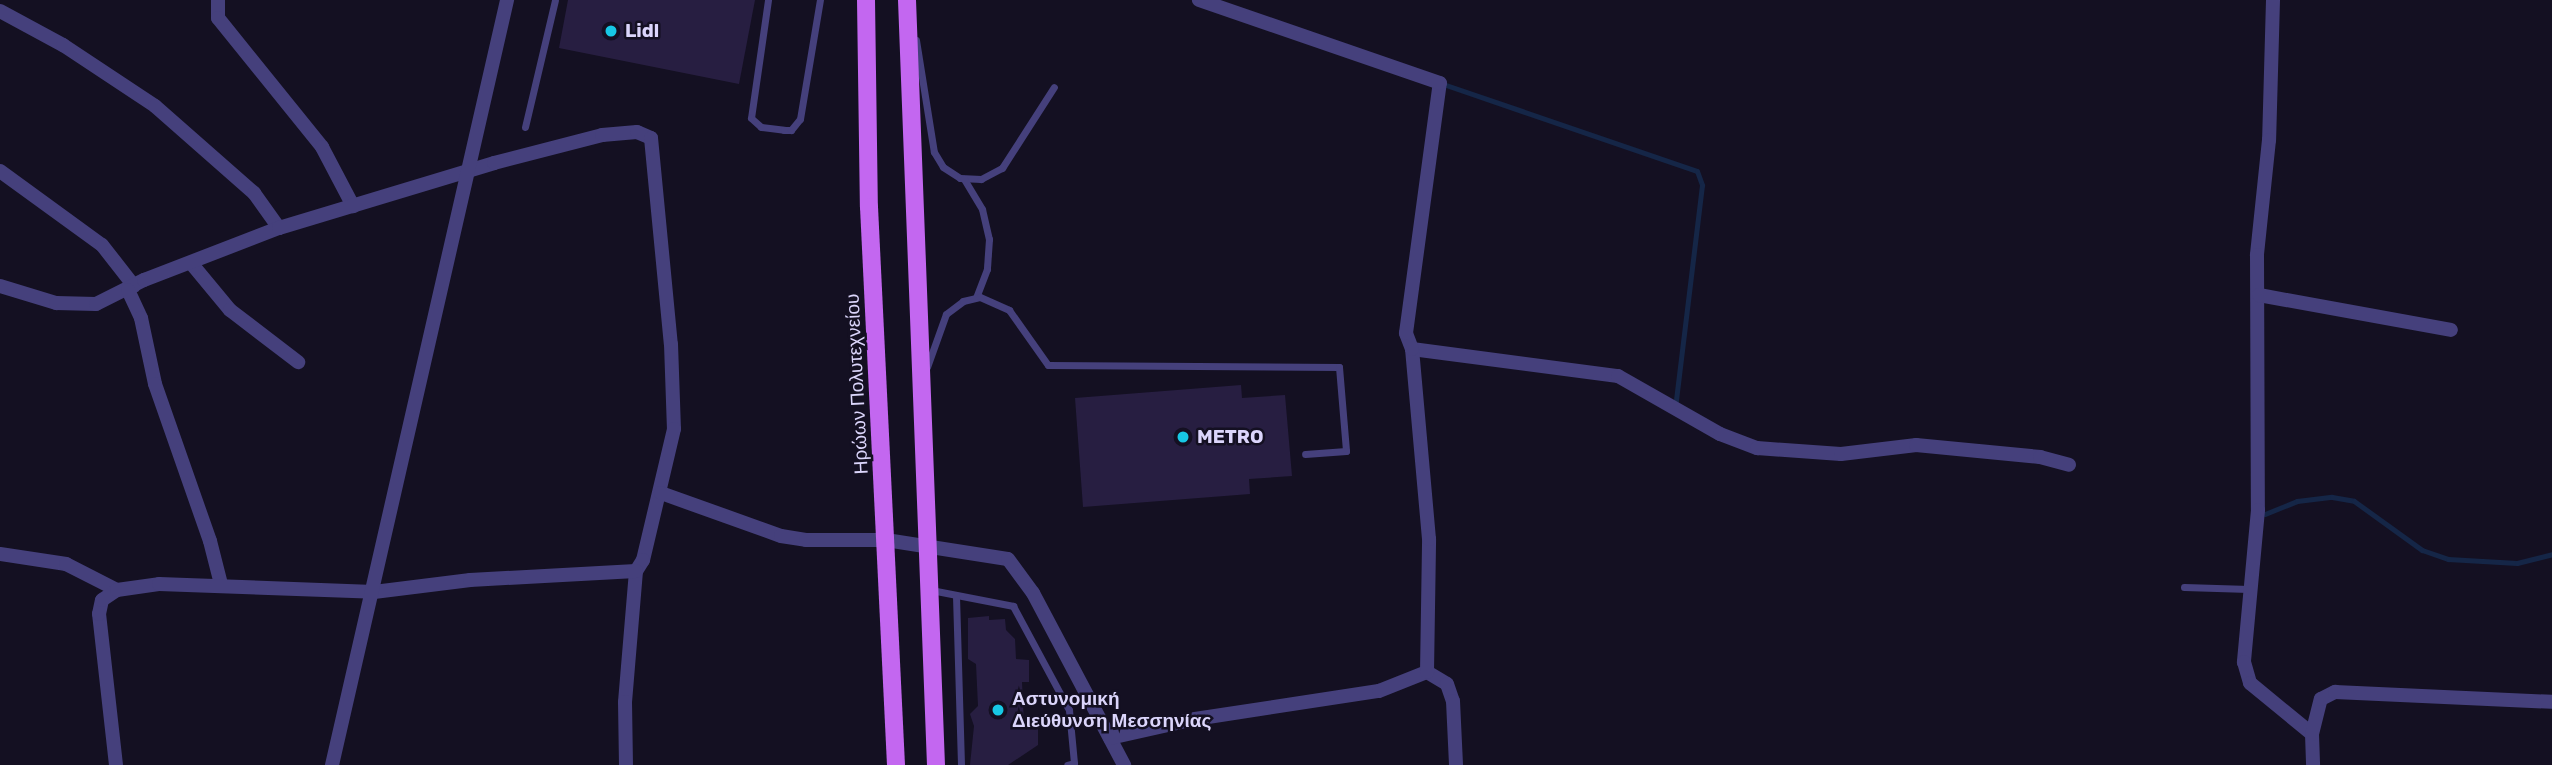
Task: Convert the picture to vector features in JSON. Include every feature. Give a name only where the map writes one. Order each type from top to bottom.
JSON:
[{"type":"main road","name":"Ηρώων Πολυτεχνείου","points":[[866,0],[869,207],[896,765]]},
{"type":"main road","points":[[909,0],[936,765]]},
{"type":"street","points":[[218,0],[218,18],[322,147],[353,206]]},
{"type":"street","points":[[332,765],[374,592],[466,171],[507,0]]},
{"type":"street","points":[[1199,0],[1440,83],[1406,333],[1412,349],[1429,538],[1427,672]]},
{"type":"street","points":[[2273,0],[2259,295],[2258,518],[2244,662],[2249,683],[2312,734]]},
{"type":"street","points":[[0,11],[63,45],[155,106],[254,193],[279,228]]},
{"type":"street","points":[[0,286],[80,306],[107,301],[131,288],[279,228],[466,171],[602,135],[637,132],[652,140],[674,385],[674,429],[661,493],[643,560],[636,571],[625,702],[626,765]]},
{"type":"street","points":[[0,172],[102,245],[131,288],[141,318],[155,384],[211,541],[221,584]]},
{"type":"street","points":[[191,263],[224,304],[299,362]]},
{"type":"street","points":[[2259,295],[2451,330]]},
{"type":"street","points":[[1412,349],[1618,376],[1720,434],[1757,448],[1841,454],[1916,445],[2040,457],[2069,465]]},
{"type":"street","points":[[661,493],[758,531],[806,540],[886,540],[1008,559],[1033,593],[1124,765]]},
{"type":"street","points":[[0,554],[66,564],[117,590]]},
{"type":"street","points":[[116,765],[99,614],[103,600],[117,590],[159,584],[221,584],[374,592],[470,580],[636,571]]},
{"type":"street","points":[[1110,738],[1195,719],[1379,691],[1427,672]]},
{"type":"street","points":[[1427,672],[1447,684],[1453,701],[1456,765]]},
{"type":"street","points":[[2313,765],[2312,734],[2321,699],[2335,692],[2552,702]]},
{"type":"lane","points":[[525,127],[555,0]]},
{"type":"lane","points":[[768,0],[751,118],[761,127],[784,131],[800,119],[820,0]]},
{"type":"lane","points":[[909,0],[934,152],[947,171],[964,178],[987,177],[1002,168],[1054,87]]},
{"type":"lane","points":[[964,178],[982,209],[989,239],[988,264],[976,297]]},
{"type":"lane","points":[[921,384],[946,314],[960,302],[976,297],[994,300],[1009,310],[1048,365],[1339,367],[1346,451],[1305,454]]},
{"type":"lane","points":[[2183,587],[2249,589]]},
{"type":"lane","points":[[929,590],[1013,606],[1069,710],[1074,763],[1068,765]]},
{"type":"lane","points":[[956,596],[961,765]]},
{"type":"building","points":[[568,0],[755,0],[739,84],[559,48]]},
{"type":"building","name":"METRO","points":[[1241,385],[1242,398],[1285,395],[1292,476],[1249,479],[1250,494],[1083,507],[1075,398]]},
{"type":"building","points":[[989,616],[989,620],[1005,619],[1006,630],[1015,639],[1016,659],[1029,660],[1029,682],[1022,682],[1024,726],[1038,726],[1038,745],[1008,765],[970,765],[974,726],[970,714],[978,706],[976,664],[968,659],[968,618]]},
{"type":"waterway","points":[[1443,84],[1697,171],[1702,185],[1675,407]]},
{"type":"waterway","points":[[2265,514],[2297,501],[2332,497],[2354,501],[2422,550],[2448,559],[2517,563],[2552,554]]},
{"type":"place","name":"Lidl","points":[[611,31]]},
{"type":"place","name":"METRO","points":[[1183,437]]},
{"type":"place","name":"Αστυνομική Διεύθυνση Μεσσηνίας","points":[[998,710]]}]
